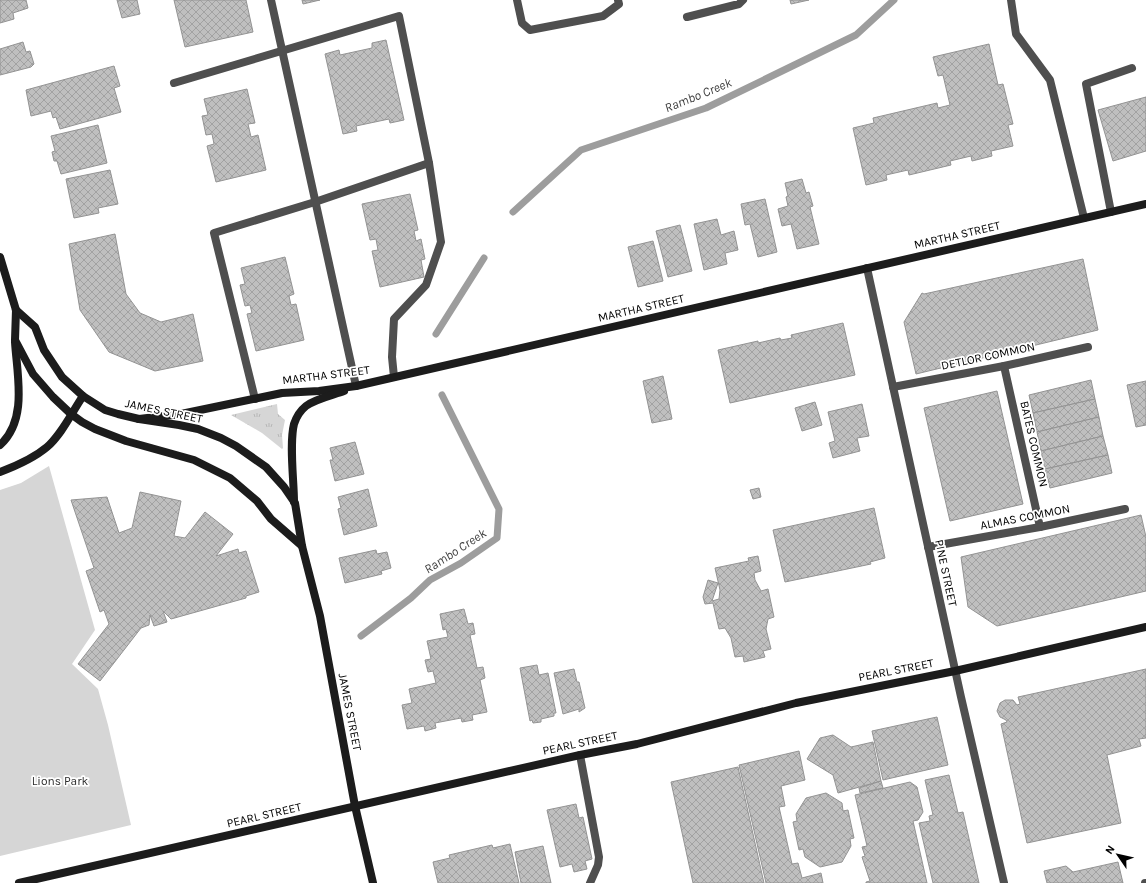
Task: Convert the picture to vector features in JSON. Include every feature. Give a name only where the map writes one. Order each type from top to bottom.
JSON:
[{"type":"street","points":[[270,0],[356,386],[306,406],[294,424],[292,439],[294,503]]},
{"type":"street","points":[[517,0],[522,23],[530,30],[603,16],[619,4],[618,0]]},
{"type":"street","points":[[687,17],[738,4],[743,0]]},
{"type":"street","points":[[1011,0],[1016,34],[1050,80],[1084,218]]},
{"type":"street","points":[[174,83],[399,16],[428,164],[441,242],[426,285],[394,319],[392,357],[394,377]]},
{"type":"street","points":[[1111,212],[1086,84],[1132,68]]},
{"type":"street","points":[[255,399],[214,233],[315,202],[428,164]]},
{"type":"street","name":"MARTHA STREET","points":[[139,419],[181,414],[282,393],[319,391],[356,386],[1146,204]]},
{"type":"street","points":[[0,257],[16,310],[15,340],[19,404],[14,424],[0,445]]},
{"type":"street","name":"PINE STREET","points":[[867,268],[955,671],[1004,883]]},
{"type":"street","name":"JAMES STREET","points":[[16,310],[35,327],[44,350],[62,377],[83,396],[105,410],[139,419],[179,425],[221,438],[236,446],[266,467],[284,487],[294,503],[302,546],[320,616],[355,806],[373,883]]},
{"type":"street","points":[[15,340],[33,374],[53,397],[82,422],[95,429],[126,441],[194,460],[220,472],[244,488],[257,500],[271,519],[302,546]]},
{"type":"street","name":"DETLOR COMMON","points":[[893,387],[1004,366],[1088,347]]},
{"type":"street","name":"BATES COMMON","points":[[1004,366],[1040,527]]},
{"type":"street","points":[[0,472],[14,466],[46,447],[54,439],[83,396]]},
{"type":"street","name":"ALMAS COMMON","points":[[928,547],[1040,527],[1125,509]]},
{"type":"street","name":"PEARL STREET","points":[[19,883],[580,755],[637,744],[796,703],[955,671],[1146,627]]},
{"type":"street","points":[[580,755],[599,857],[598,865],[590,883]]},
{"type":"green space","points":[[277,404],[278,414],[285,420],[282,435],[282,449],[262,433],[231,415]]},
{"type":"green space","name":"Lions Park","points":[[49,466],[95,630],[72,664],[98,689],[108,725],[131,825],[0,856],[0,490],[21,483]]},
{"type":"building","points":[[0,0],[26,0],[28,8],[13,13],[14,19],[0,23]]},
{"type":"building","points":[[117,0],[137,0],[140,14],[122,18]]},
{"type":"building","points":[[174,0],[246,0],[253,32],[185,47]]},
{"type":"building","points":[[302,0],[320,0],[303,4]]},
{"type":"building","points":[[790,0],[809,0],[791,4]]},
{"type":"building","points":[[386,40],[404,120],[390,123],[389,119],[356,126],[357,131],[343,134],[325,54],[339,50],[340,55],[372,48],[372,43]]},
{"type":"building","points":[[23,42],[26,52],[30,51],[34,64],[31,67],[0,75],[0,49]]},
{"type":"building","points":[[989,44],[998,85],[1003,84],[1013,124],[1008,125],[1013,146],[991,151],[992,156],[972,161],[971,156],[950,161],[951,165],[909,175],[908,170],[886,175],[887,180],[866,185],[853,128],[874,123],[873,118],[937,103],[938,108],[950,105],[943,75],[938,76],[933,57]]},
{"type":"building","points":[[114,66],[120,86],[114,88],[121,112],[60,129],[56,117],[53,118],[51,111],[31,116],[26,90]]},
{"type":"building","points":[[247,89],[255,123],[248,124],[251,137],[258,135],[266,170],[216,182],[207,146],[214,144],[212,134],[206,135],[202,116],[208,115],[204,99]]},
{"type":"building","points":[[1146,97],[1146,151],[1113,161],[1098,110]]},
{"type":"building","points":[[98,125],[107,163],[61,174],[57,161],[54,161],[52,152],[55,151],[51,136]]},
{"type":"building","points":[[110,170],[118,204],[98,208],[99,213],[74,218],[66,179]]},
{"type":"building","points":[[802,179],[806,193],[809,192],[813,206],[810,207],[819,244],[797,249],[791,224],[782,226],[778,209],[788,206],[786,197],[788,196],[785,183]]},
{"type":"building","points":[[410,194],[418,230],[414,231],[416,241],[421,239],[425,259],[421,260],[424,277],[380,287],[372,251],[378,250],[376,239],[370,240],[362,204]]},
{"type":"building","points":[[765,199],[777,252],[758,257],[750,224],[745,225],[741,204]]},
{"type":"building","points":[[717,219],[721,235],[734,231],[738,250],[725,253],[727,264],[704,270],[694,224]]},
{"type":"building","points":[[680,225],[692,271],[668,277],[656,231]]},
{"type":"building","points":[[115,234],[126,294],[140,313],[161,322],[193,314],[203,361],[155,371],[109,352],[80,310],[69,244]]},
{"type":"building","points":[[653,241],[663,281],[638,287],[628,247]]},
{"type":"building","points":[[285,257],[294,294],[289,296],[291,305],[296,304],[304,340],[256,351],[247,314],[252,313],[250,305],[245,306],[240,285],[245,284],[241,268]]},
{"type":"building","points":[[1083,259],[1098,330],[916,374],[904,322],[922,293],[924,294]]},
{"type":"building","points":[[843,323],[855,375],[730,403],[718,350],[758,341],[758,343],[780,338],[781,340],[792,338],[791,335]]},
{"type":"building","points":[[663,376],[672,419],[652,423],[643,381]]},
{"type":"building","points":[[1091,380],[1095,399],[1033,413],[1029,395]]},
{"type":"building","points":[[1146,381],[1146,425],[1136,427],[1127,385]]},
{"type":"building","points":[[997,391],[1023,504],[950,521],[924,408]]},
{"type":"building","points":[[1095,399],[1099,417],[1037,432],[1033,413]]},
{"type":"building","points":[[815,402],[822,425],[802,431],[795,408]]},
{"type":"building","points":[[862,404],[869,436],[857,438],[860,451],[833,458],[829,443],[835,441],[828,412]]},
{"type":"building","points":[[1099,417],[1103,436],[1041,451],[1037,432]]},
{"type":"building","points":[[1103,436],[1108,455],[1045,469],[1041,451]]},
{"type":"building","points":[[355,442],[364,474],[335,481],[330,460],[333,460],[330,448]]},
{"type":"building","points":[[1108,455],[1112,473],[1050,488],[1045,469]]},
{"type":"building","points":[[759,488],[761,497],[753,499],[750,490]]},
{"type":"building","points":[[368,489],[377,526],[344,535],[338,509],[341,508],[338,497]]},
{"type":"building","points":[[140,492],[181,501],[174,536],[185,538],[205,512],[233,534],[216,556],[238,549],[239,553],[246,551],[259,592],[246,596],[246,598],[171,619],[163,611],[167,622],[154,626],[150,615],[149,625],[141,628],[100,681],[78,664],[109,624],[104,610],[100,612],[86,571],[94,568],[71,500],[107,497],[119,533],[132,528]]},
{"type":"building","points":[[874,508],[885,558],[870,562],[871,564],[785,582],[773,530]]},
{"type":"building","points":[[1141,515],[1146,537],[1146,591],[997,626],[968,607],[961,557]]},
{"type":"building","points":[[376,550],[377,554],[387,552],[391,568],[381,571],[382,574],[345,583],[339,558]]},
{"type":"building","points":[[758,556],[761,571],[754,573],[755,580],[761,591],[768,589],[774,617],[768,619],[766,629],[771,649],[763,651],[765,657],[744,662],[743,656],[735,657],[731,638],[725,628],[719,629],[713,603],[705,604],[703,597],[708,580],[718,583],[712,601],[719,599],[720,590],[715,568],[749,561],[748,558]]},
{"type":"building","points":[[464,609],[468,624],[473,623],[475,634],[470,635],[477,668],[483,667],[485,678],[480,680],[487,712],[472,715],[473,720],[462,722],[461,718],[435,723],[436,728],[425,731],[424,726],[407,729],[402,705],[412,703],[409,689],[436,683],[433,671],[428,672],[425,660],[431,659],[427,641],[448,637],[446,629],[443,630],[440,614]]},
{"type":"building","points":[[537,665],[539,675],[548,673],[556,713],[554,713],[554,716],[541,719],[541,722],[533,723],[532,720],[530,721],[520,668]]},
{"type":"building","points":[[574,669],[577,682],[579,682],[585,708],[579,712],[579,709],[563,714],[554,673]]},
{"type":"building","points":[[1146,669],[1146,738],[1139,739],[1141,746],[1107,755],[1121,823],[1027,843],[1001,724],[1007,722],[1000,717],[997,711],[1000,703],[1005,700],[1013,700],[1017,705],[1020,704],[1018,697]]},
{"type":"building","points":[[937,717],[948,765],[883,780],[872,731]]},
{"type":"building","points":[[833,735],[851,747],[873,742],[881,781],[838,793],[833,775],[807,759],[820,738]]},
{"type":"building","points":[[799,751],[805,780],[781,786],[785,806],[779,807],[792,864],[798,863],[802,878],[821,873],[823,883],[766,883],[739,765]]},
{"type":"building","points":[[738,767],[764,883],[693,883],[671,782]]},
{"type":"building","points":[[949,775],[958,813],[963,812],[979,883],[933,883],[919,823],[930,821],[929,816],[933,815],[925,780]]},
{"type":"building","points":[[881,781],[883,788],[860,793],[859,788]]},
{"type":"building","points":[[910,782],[917,787],[923,812],[918,820],[913,821],[927,883],[866,883],[870,881],[862,857],[865,856],[862,847],[867,846],[855,795]]},
{"type":"building","points":[[826,793],[842,803],[843,811],[848,810],[854,838],[850,839],[851,846],[842,862],[820,867],[805,857],[803,849],[799,850],[793,822],[797,821],[796,814],[806,798]]},
{"type":"building","points":[[576,804],[579,818],[583,817],[592,859],[585,861],[587,869],[574,872],[572,864],[560,867],[547,810]]},
{"type":"building","points":[[510,844],[519,883],[438,883],[433,862],[450,858],[449,855],[492,845],[493,848]]},
{"type":"building","points":[[543,846],[551,883],[521,883],[515,852]]},
{"type":"building","points":[[1118,862],[1123,883],[1047,883],[1044,871],[1066,866],[1073,872]]},
{"type":"waterway","name":"Rambo Creek","points":[[513,212],[581,150],[706,108],[856,35],[894,0]]},
{"type":"waterway","name":"Rambo Creek","points":[[436,334],[484,258]]},
{"type":"waterway","name":"Rambo Creek","points":[[361,636],[411,598],[430,580],[461,563],[497,538],[499,509],[442,395]]}]
